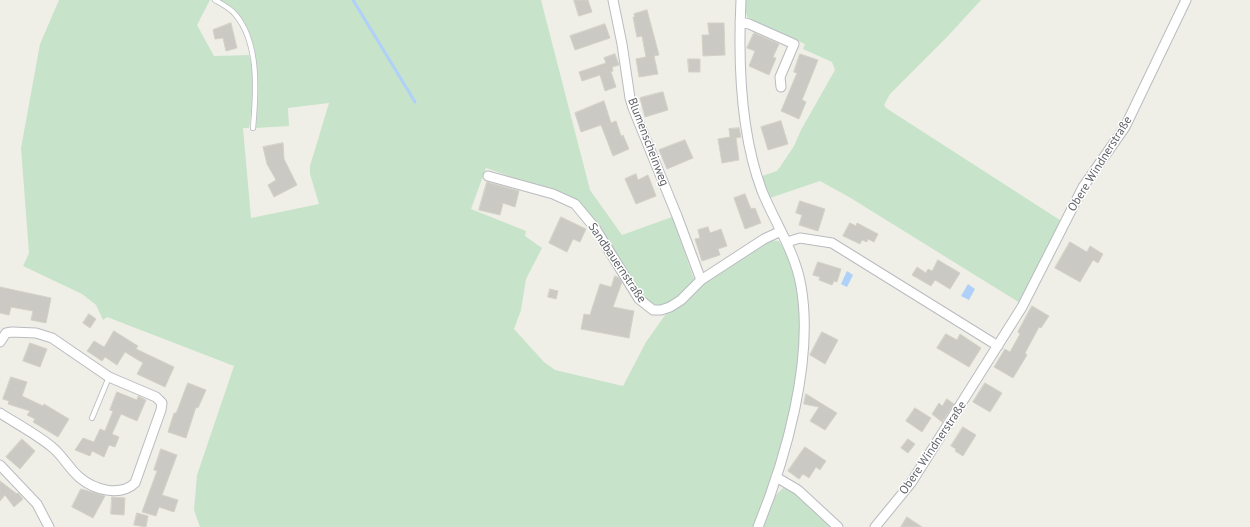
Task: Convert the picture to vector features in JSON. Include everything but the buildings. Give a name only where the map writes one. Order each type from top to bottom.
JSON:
[{"type":"street","name":"Blumenscheinweg","points":[[613,0],[620,31],[630,98],[633,108],[678,216],[701,280]]},
{"type":"street","points":[[741,0],[740,22],[742,95],[747,130],[762,190],[787,242],[801,284],[805,314],[804,342],[799,383],[776,478],[758,527]]},
{"type":"street","name":"Obere Windnerstraße","points":[[875,527],[911,483],[1022,307],[1083,187],[1125,127],[1186,0]]},
{"type":"street","points":[[740,22],[749,24],[794,44],[780,77],[781,87]]},
{"type":"street","name":"Sandbauernstraße","points":[[488,176],[553,194],[575,204],[595,228],[639,299],[653,310],[661,310],[670,307],[681,300],[701,280],[764,239],[781,231]]},
{"type":"street","points":[[787,242],[800,238],[832,243],[998,346]]},
{"type":"street","points":[[0,342],[6,333],[12,332],[46,335],[109,377],[156,397],[162,403],[139,475],[135,482],[125,490],[107,490],[86,482],[74,472],[52,447],[0,413]]},
{"type":"street","points":[[0,465],[37,504],[49,527]]},
{"type":"street","points":[[776,478],[798,490],[838,527]]},
{"type":"lane","points":[[215,0],[236,15],[243,25],[249,42],[255,76],[253,128]]},
{"type":"lane","points":[[92,418],[109,377]]},
{"type":"green space","points":[[59,0],[210,0],[197,25],[214,56],[249,55],[253,73],[252,110],[249,128],[243,128],[251,218],[319,204],[310,174],[310,166],[329,103],[288,108],[289,126],[256,128],[258,86],[256,56],[252,42],[248,29],[241,17],[234,10],[219,0],[541,0],[590,190],[622,235],[672,217],[694,279],[692,284],[684,293],[668,303],[657,307],[644,301],[591,216],[545,189],[486,168],[471,209],[526,231],[525,236],[542,248],[526,279],[521,310],[514,329],[544,362],[555,370],[623,386],[646,342],[668,311],[705,282],[769,240],[779,241],[793,271],[799,305],[800,343],[795,383],[787,423],[776,462],[753,527],[200,527],[194,510],[197,475],[234,366],[107,317],[103,320],[96,305],[82,294],[23,266],[29,253],[21,148],[40,44]]},
{"type":"green space","points":[[745,0],[981,0],[948,36],[890,94],[884,105],[886,108],[1063,222],[1020,303],[849,197],[820,181],[770,198],[762,176],[777,171],[780,167],[794,146],[801,130],[835,70],[832,62],[803,49],[805,44],[748,19],[745,10]]},
{"type":"green space","points":[[783,488],[794,490],[832,527],[762,527],[775,496]]},
{"type":"water","points":[[847,271],[853,275],[847,287],[841,284]]},
{"type":"water","points":[[968,284],[975,289],[969,300],[961,296]]},
{"type":"waterway","points":[[353,0],[415,102]]}]
